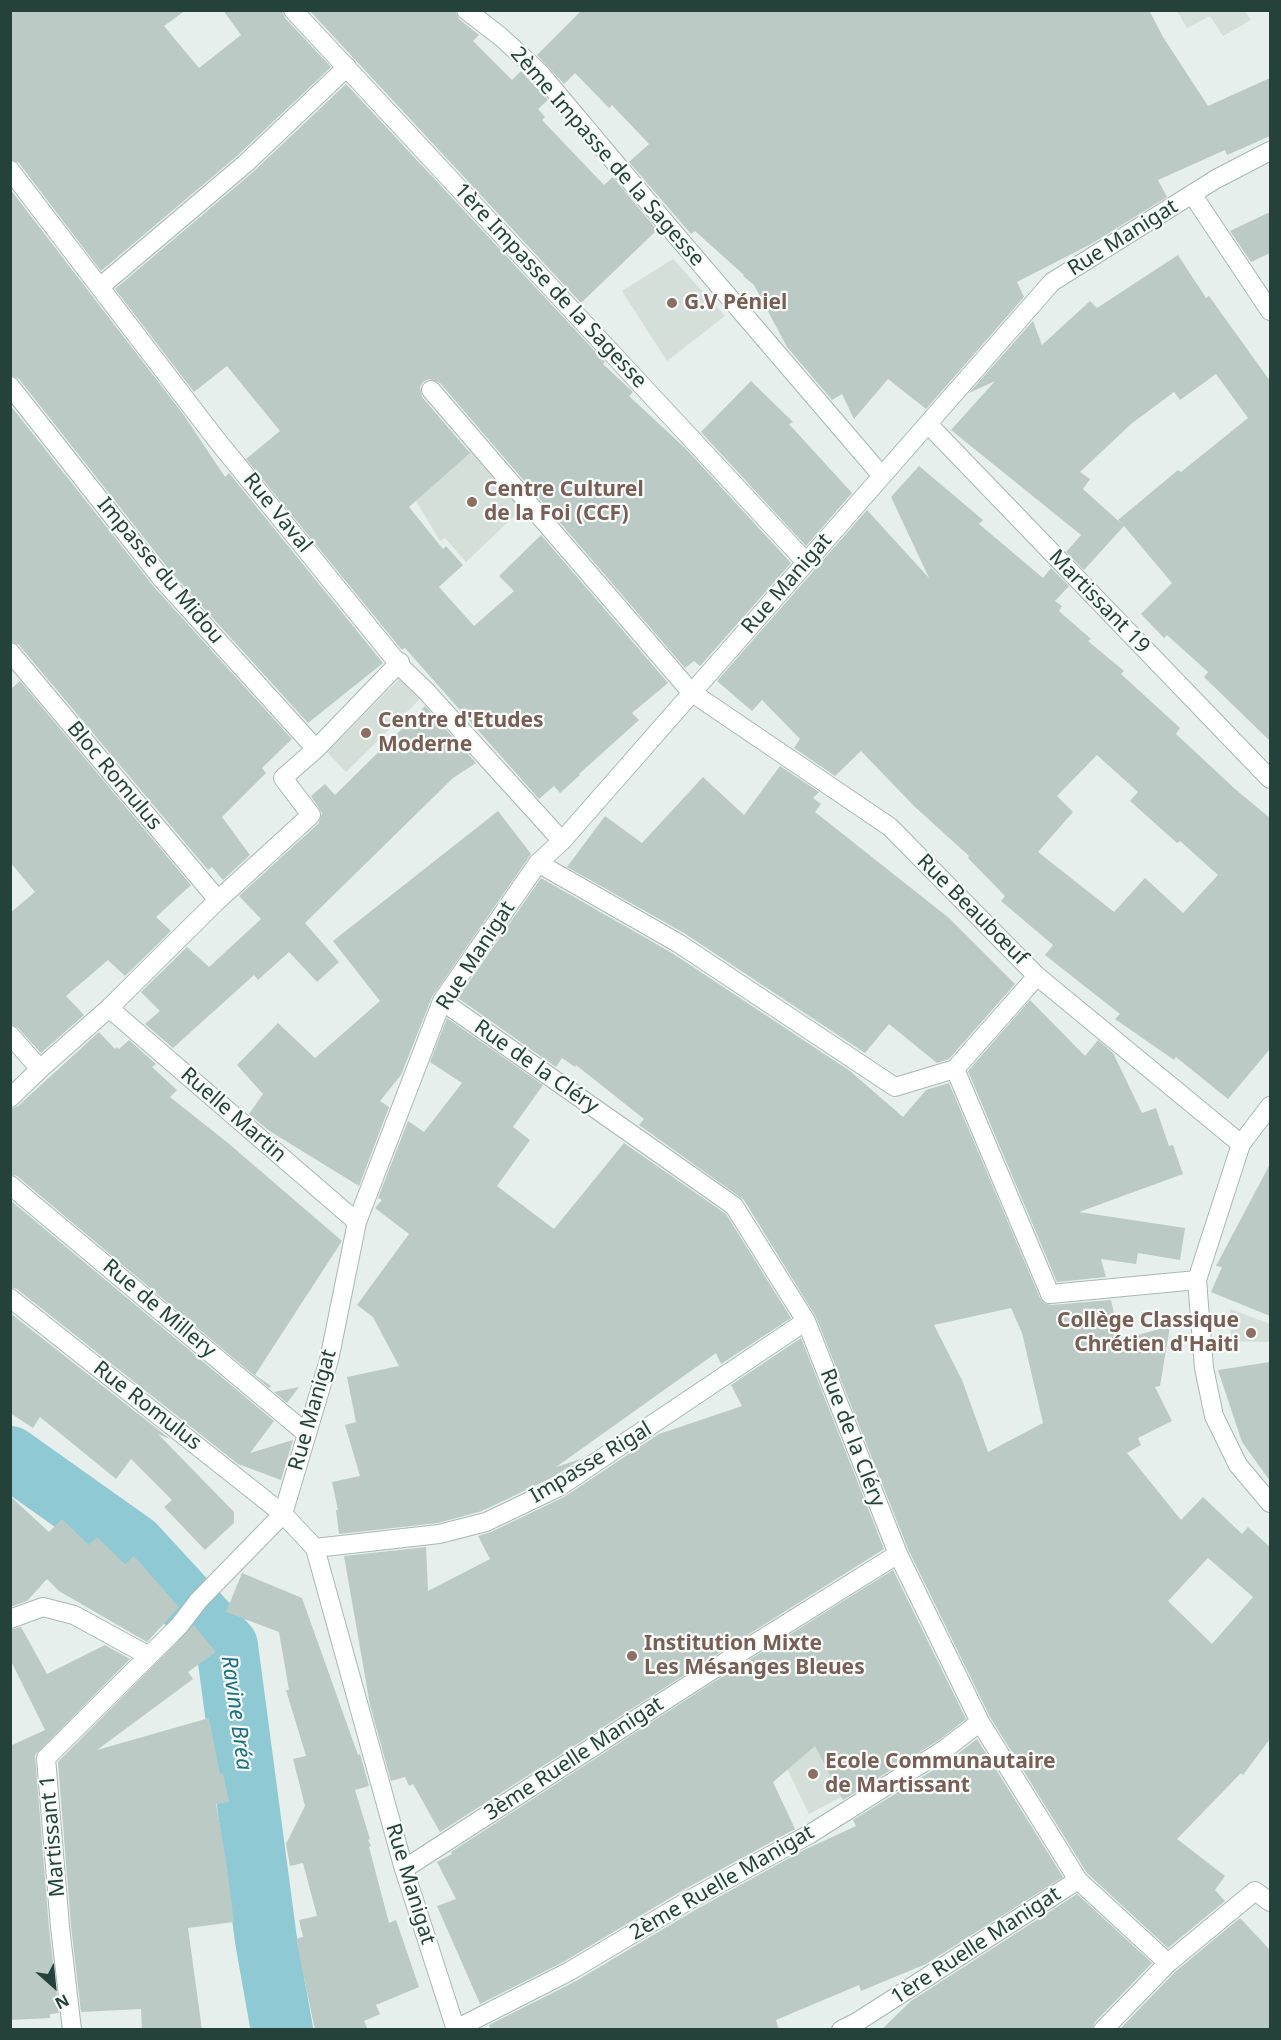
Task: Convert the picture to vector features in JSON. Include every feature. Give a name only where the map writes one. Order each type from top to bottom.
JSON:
[{"type":"street","name":"1ère Impasse de la Sagesse","points":[[293,10],[806,562]]},
{"type":"street","name":"2ème Impasse de la Sagesse","points":[[466,10],[501,37],[539,72],[882,476]]},
{"type":"street","points":[[101,286],[245,164],[347,67]]},
{"type":"street","name":"Rue Manigat","points":[[456,2029],[404,1869],[315,1548],[283,1514],[329,1360],[357,1222],[442,1001],[538,863],[562,841],[1052,282],[1216,179],[1270,152]]},
{"type":"street","name":"Rue Vaval","points":[[10,170],[216,439],[400,662],[402,668],[425,690],[562,841]]},
{"type":"street","points":[[1192,194],[1270,311]]},
{"type":"street","name":"Impasse du Midou","points":[[10,386],[162,579],[316,749]]},
{"type":"street","name":"Rue Beaubœuf","points":[[431,390],[692,692],[890,827],[1037,976],[1241,1144]]},
{"type":"street","name":"Martissant 19","points":[[928,424],[1270,779]]},
{"type":"street","name":"Bloc Romulus","points":[[10,652],[218,900]]},
{"type":"street","points":[[10,1098],[110,1008],[218,900],[311,815],[283,778],[316,749],[400,662]]},
{"type":"street","points":[[538,863],[678,943],[895,1088],[955,1069],[1037,976]]},
{"type":"street","name":"Rue de la Cléry","points":[[442,1001],[734,1206],[806,1321],[898,1554],[980,1722],[1078,1880],[1168,1963]]},
{"type":"street","name":"Ruelle Martin","points":[[110,1008],[357,1222]]},
{"type":"street","points":[[10,1035],[40,1069]]},
{"type":"street","points":[[955,1069],[1050,1294],[1197,1280]]},
{"type":"street","points":[[1270,1106],[1241,1144],[1197,1280],[1204,1368],[1214,1416],[1238,1465],[1270,1503]]},
{"type":"street","name":"Rue de Millery","points":[[10,1185],[307,1434]]},
{"type":"street","name":"Rue Romulus","points":[[10,1298],[283,1514]]},
{"type":"street","name":"Impasse Rigal","points":[[315,1548],[439,1534],[486,1522],[559,1487],[806,1321]]},
{"type":"street","name":"Martissant 1","points":[[72,2030],[60,1927],[46,1758],[179,1626],[199,1600],[283,1514]]},
{"type":"street","name":"3ème Ruelle Manigat","points":[[404,1869],[706,1674],[898,1554]]},
{"type":"street","points":[[10,1619],[44,1607],[74,1615],[148,1656]]},
{"type":"street","name":"2ème Ruelle Manigat","points":[[456,2029],[570,1971],[691,1899],[810,1834],[945,1749],[980,1722]]},
{"type":"street","name":"1ère Ruelle Manigat","points":[[842,2030],[1078,1880]]},
{"type":"street","points":[[1103,2030],[1168,1963],[1255,1891],[1270,1902]]},
{"type":"shaded area","points":[[1177,11],[1245,11],[1251,20],[1223,36],[1210,16],[1187,28]]},
{"type":"shaded area","name":"G.V Péniel","points":[[673,259],[725,316],[667,361],[622,291]]},
{"type":"shaded area","name":"Centre Culturel de la Foi (CCF)","points":[[475,442],[528,503],[466,562],[445,538],[440,541],[416,501]]},
{"type":"shaded area","name":"Centre d'Etudes Moderne","points":[[401,677],[422,697],[346,772],[327,752]]},
{"type":"shaded area","name":"Collège Classique Chrétien d'Haiti","points":[[1230,1309],[1270,1324],[1270,1342],[1231,1341]]},
{"type":"shaded area","name":"Ecole Communautaire de Martissant","points":[[817,1737],[847,1794],[809,1814],[780,1754]]},
{"type":"building","points":[[10,10],[186,10],[164,26],[199,68],[241,35],[223,10],[282,10],[285,18],[331,67],[237,156],[101,271],[19,163],[10,159]]},
{"type":"building","points":[[309,10],[455,10],[459,19],[479,35],[473,41],[512,80],[521,71],[548,100],[538,109],[545,117],[542,120],[604,185],[613,177],[657,230],[581,303]]},
{"type":"building","points":[[582,10],[1149,10],[1163,37],[1208,106],[1270,78],[1270,136],[1227,155],[1225,150],[1158,180],[1167,197],[1091,244],[1017,282],[1024,297],[926,409],[888,379],[854,419],[842,394],[832,400],[787,347],[754,285],[695,231],[691,234],[629,162],[649,144],[612,105],[609,108],[575,73],[564,84],[537,55]]},
{"type":"building","points":[[346,84],[605,362],[603,364],[633,392],[629,396],[685,448],[791,563],[700,666],[694,661],[685,668],[440,383],[429,379],[423,382],[420,387],[422,397],[470,453],[409,507],[443,549],[446,546],[463,565],[439,587],[474,626],[514,591],[499,576],[541,535],[668,683],[632,713],[639,720],[560,793],[554,786],[539,799],[405,648],[402,650],[246,459],[280,431],[227,366],[194,392],[115,289],[252,173]]},
{"type":"building","points":[[10,189],[183,414],[225,477],[229,473],[383,663],[308,723],[171,572],[19,379],[10,375]]},
{"type":"building","points":[[1270,212],[1270,253],[1251,262],[1230,231]]},
{"type":"building","points":[[1178,255],[1206,298],[1209,296],[1270,381],[1270,741],[1204,677],[1208,672],[1167,635],[1164,638],[1141,614],[1172,583],[1124,526],[1084,570],[1066,552],[1081,535],[951,430],[995,381],[969,393],[1033,321],[1042,345],[1090,301],[1097,308]],"holes":[[[1216,374],[1248,418],[1181,472],[1178,470],[1118,520],[1124,526],[1083,489],[1090,479],[1080,472],[1131,424],[1174,392],[1180,400]]]},
{"type":"building","points":[[751,381],[793,422],[789,424],[852,493],[806,546],[701,432]]},
{"type":"building","points":[[10,405],[154,587],[292,739],[262,768],[266,773],[222,817],[250,855],[223,880],[212,867],[208,870],[19,645],[10,641]]},
{"type":"building","points":[[919,466],[983,520],[979,524],[1043,578],[1051,568],[1069,586],[1055,601],[1062,606],[1059,611],[1091,639],[1088,641],[1124,671],[1121,674],[1180,728],[1176,734],[1270,818],[1270,1049],[1228,1099],[1176,1057],[1174,1060],[1115,1019],[1120,1014],[1045,955],[1053,945],[1001,901],[1005,896],[968,858],[969,856],[914,806],[861,751],[835,776],[794,748],[800,739],[762,700],[752,711],[717,681],[867,510],[929,578],[891,497]],"holes":[[[1097,755],[1138,792],[1130,801],[1177,843],[1180,841],[1218,875],[1183,913],[1145,878],[1114,912],[1038,852],[1073,812],[1057,796]]]},
{"type":"building","points":[[20,681],[191,885],[156,917],[171,931],[125,976],[108,960],[66,996],[84,1015],[41,1053],[18,1028],[10,1024],[10,913],[35,892],[10,862],[10,690]]},
{"type":"building","points":[[425,706],[476,763],[453,778],[305,923],[339,962],[317,982],[289,952],[258,980],[254,975],[173,1048],[145,1024],[160,1011],[141,992],[187,947],[209,967],[261,919],[239,896],[319,823],[322,813],[311,796],[325,784],[335,795]]},
{"type":"building","points":[[780,766],[819,792],[813,798],[821,804],[815,812],[949,918],[1015,984],[949,1059],[937,1063],[889,1024],[865,1053],[684,933],[567,867],[605,816],[642,843],[703,777],[744,815]]},
{"type":"building","points":[[498,811],[531,854],[432,997],[401,1075],[380,1101],[389,1107],[359,1186],[268,1130],[249,1114],[263,1094],[237,1065],[278,1023],[315,1058],[380,1001],[333,941]]},
{"type":"building","points":[[541,878],[672,953],[850,1071],[903,1117],[926,1090],[949,1083],[1044,1303],[1051,1305],[1111,1300],[1120,1340],[1170,1326],[1160,1386],[1155,1387],[1172,1421],[1138,1438],[1141,1445],[1127,1453],[1181,1520],[1203,1497],[1242,1534],[1248,1527],[1270,1547],[1270,1739],[1243,1775],[1241,1773],[1177,1839],[1225,1876],[1215,1890],[1225,1901],[1168,1948],[1087,1873],[990,1717],[908,1549],[816,1317],[744,1200],[639,1125],[644,1119],[576,1065],[575,1067],[562,1058],[556,1067],[458,998]],"holes":[[[1011,1308],[1022,1333],[1043,1423],[988,1452],[962,1380],[934,1325]],[[1208,1558],[1253,1597],[1212,1644],[1168,1601]]]},
{"type":"building","points":[[1030,1000],[1085,1056],[1098,1040],[1113,1053],[1142,1113],[1156,1108],[1169,1146],[1173,1145],[1183,1174],[1079,1212],[1185,1228],[1180,1260],[1138,1253],[1136,1264],[1101,1259],[1106,1277],[1057,1282],[968,1071]]},
{"type":"building","points":[[447,1018],[543,1085],[513,1127],[530,1140],[497,1186],[554,1229],[624,1143],[726,1214],[791,1318],[721,1364],[716,1353],[556,1467],[581,1459],[553,1477],[482,1511],[438,1523],[339,1534],[336,1510],[338,1510],[332,1482],[360,1476],[345,1425],[356,1422],[347,1377],[399,1366],[373,1317],[357,1305],[409,1234],[375,1208],[382,1200],[378,1198],[408,1121],[424,1132],[462,1083],[430,1062]]},
{"type":"building","points":[[99,1032],[115,1049],[117,1047],[119,1049],[129,1040],[156,1064],[152,1067],[177,1090],[170,1097],[228,1143],[342,1241],[255,1375],[271,1386],[269,1388],[17,1176],[10,1174],[10,1109],[18,1106]]},
{"type":"building","points":[[1270,1164],[1270,1316],[1211,1292],[1222,1267],[1216,1266]]},
{"type":"building","points":[[10,1200],[274,1421],[250,1453],[293,1440],[281,1480],[238,1464],[17,1289],[10,1287]]},
{"type":"building","points":[[10,1313],[170,1439],[158,1434],[234,1512],[234,1523],[205,1550],[164,1507],[172,1500],[131,1459],[116,1479],[40,1417],[33,1428],[10,1413]]},
{"type":"building","points":[[801,1338],[884,1549],[440,1832],[413,1784],[409,1786],[405,1777],[391,1781],[370,1705],[344,1556],[426,1547],[428,1591],[490,1559],[478,1536],[564,1497],[659,1434],[742,1406],[731,1385]]},
{"type":"building","points":[[1270,1362],[1270,1481],[1242,1442],[1218,1370]]},
{"type":"building","points":[[299,1387],[287,1403],[274,1392]]},
{"type":"building","points":[[10,1496],[49,1532],[62,1519],[89,1545],[97,1537],[125,1564],[134,1556],[179,1607],[147,1642],[59,1591],[47,1579],[27,1601],[10,1607]]},
{"type":"building","points":[[893,1570],[966,1719],[939,1740],[843,1800],[815,1746],[773,1782],[795,1829],[685,1889],[565,1961],[480,2004],[437,1906],[456,1899],[437,1862],[712,1683]]},
{"type":"building","points":[[242,1573],[302,1598],[358,1755],[360,1754],[369,1786],[355,1790],[370,1839],[368,1840],[371,1846],[369,1847],[389,1923],[396,1920],[419,1987],[376,2005],[380,2014],[364,2021],[368,2030],[315,2030],[296,1939],[303,1937],[299,1920],[317,1916],[303,1863],[290,1866],[286,1844],[305,1806],[293,1759],[306,1756],[286,1690],[289,1690],[279,1632],[226,1612]]},
{"type":"building","points":[[194,1625],[216,1652],[188,1672],[193,1679],[97,1750],[209,1718],[220,1774],[223,1773],[229,1802],[216,1804],[234,1922],[188,1928],[202,2030],[142,2030],[141,2009],[81,2012],[71,1926],[58,1762]]},
{"type":"building","points":[[21,1627],[47,1674],[105,1645],[130,1659],[35,1755],[49,1928],[59,2013],[50,2014],[50,2018],[10,2020],[10,1746],[45,1730],[10,1659],[10,1630]]},
{"type":"building","points":[[977,1739],[1063,1877],[926,1964],[861,1991],[859,1985],[776,2020],[779,2030],[491,2030],[489,2025],[576,1981],[697,1909],[804,1850],[856,1826],[853,1820],[951,1759]]},
{"type":"building","points":[[1077,1894],[1152,1963],[1095,2022],[1092,2030],[881,2030],[911,2001]]},
{"type":"building","points":[[1240,1918],[1270,1950],[1270,2030],[1119,2030],[1176,1971]]},
{"type":"waterway","name":"Ravine Bréa","points":[[10,1457],[134,1545],[227,1646],[266,1940],[282,2030]]},
{"type":"place","name":"G.V Péniel","points":[[672,303]]},
{"type":"place","name":"Centre Culturel de la Foi (CCF)","points":[[472,502]]},
{"type":"place","name":"Centre d'Etudes Moderne","points":[[366,733]]},
{"type":"place","name":"Collège Classique Chrétien d'Haiti","points":[[1251,1333]]},
{"type":"place","name":"Institution Mixte Les Mésanges Bleues","points":[[632,1656]]},
{"type":"place","name":"Ecole Communautaire de Martissant","points":[[813,1774]]}]
